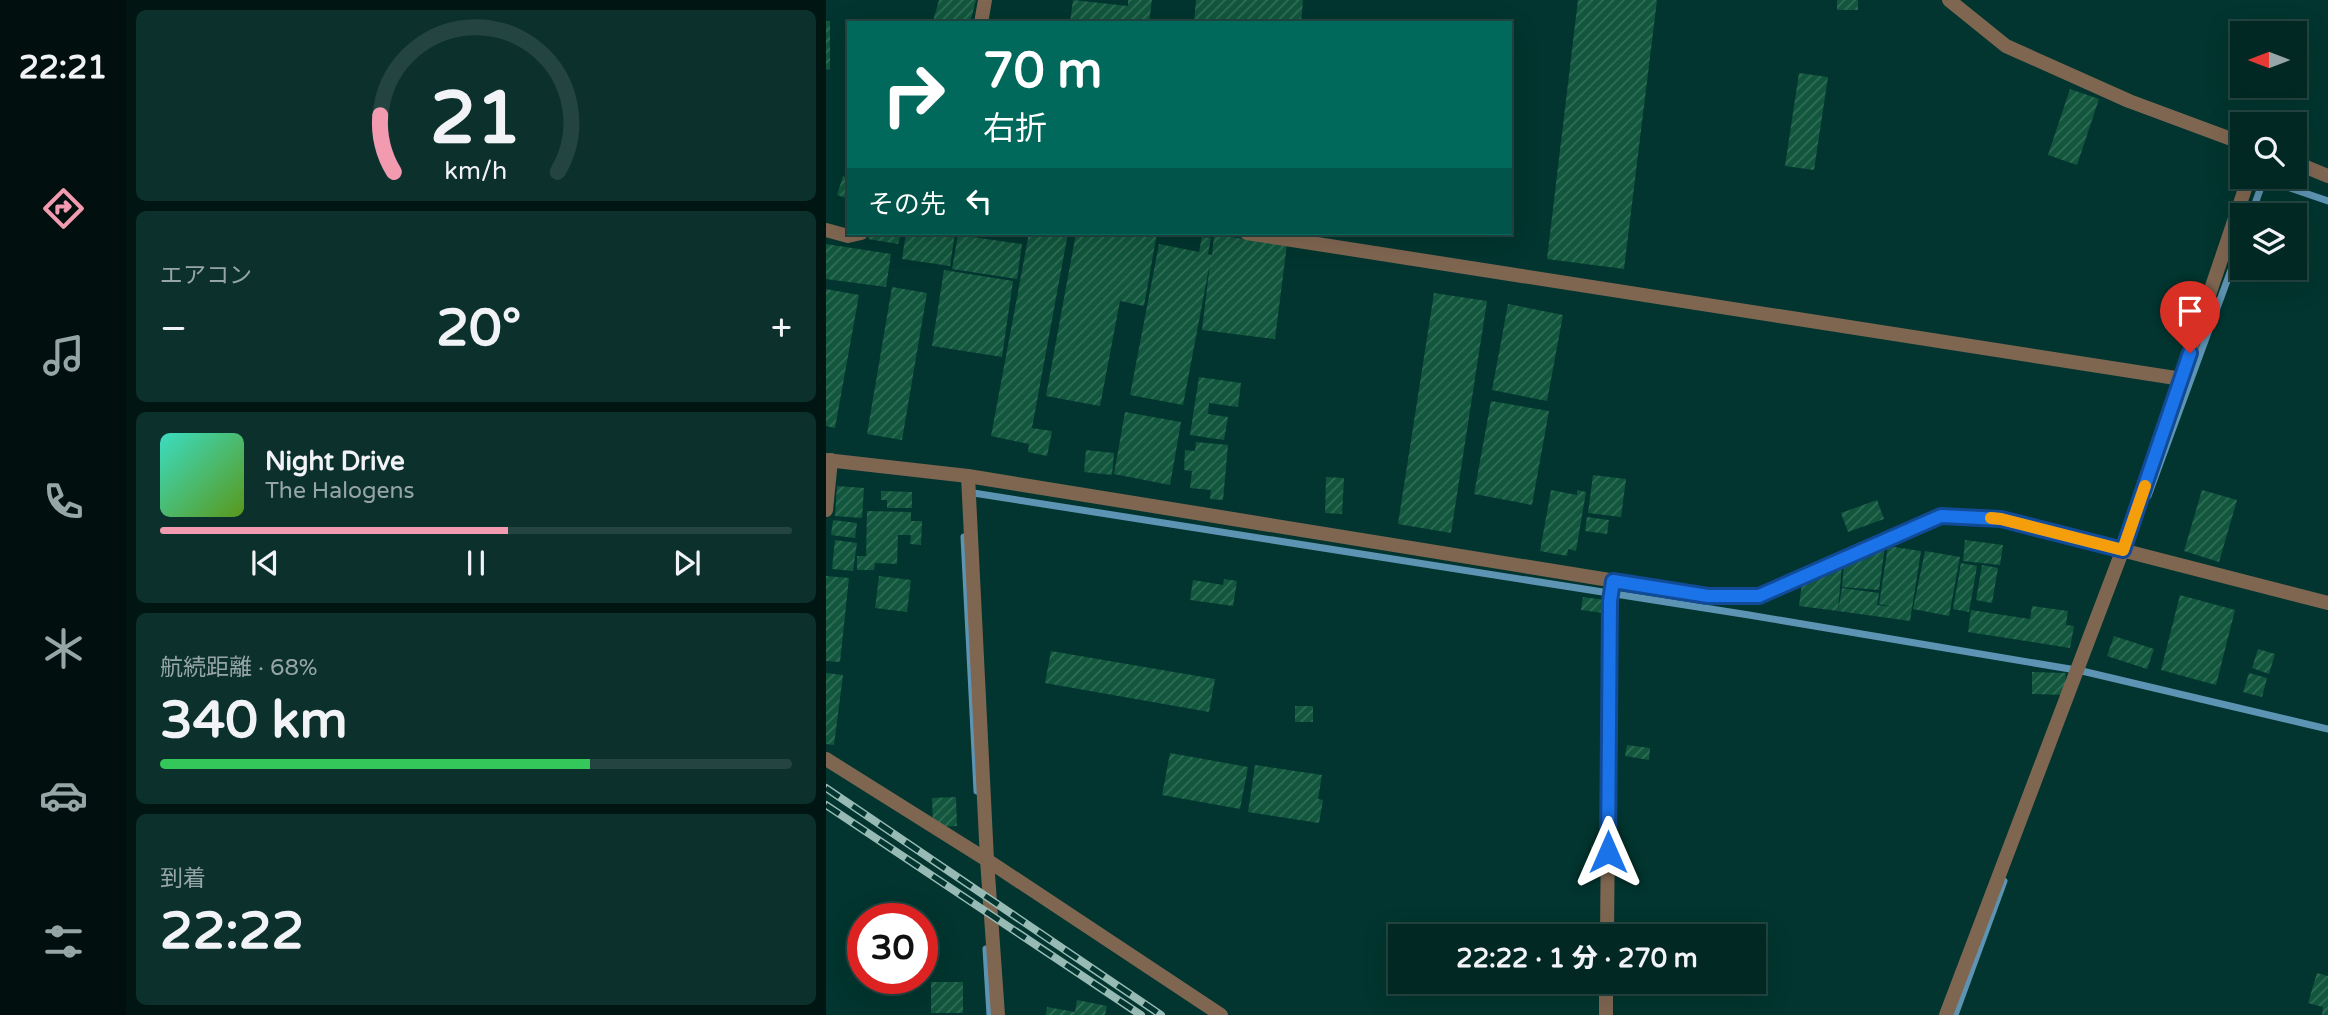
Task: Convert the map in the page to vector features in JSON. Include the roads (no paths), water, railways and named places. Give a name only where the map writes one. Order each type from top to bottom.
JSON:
[{"type":"street","points":[[981,21],[985,0]]},
{"type":"street","points":[[1950,0],[2006,46],[2129,101],[2230,139]]},
{"type":"street","points":[[2307,167],[2328,176]]},
{"type":"street","points":[[1947,1015],[2123,550],[2245,189]]},
{"type":"street","points":[[826,230],[852,235]]},
{"type":"street","points":[[1260,235],[2182,379]]},
{"type":"street","points":[[826,510],[829,460],[968,476],[1708,596],[1759,596],[1941,516],[2001,519],[2328,603]]},
{"type":"street","points":[[968,476],[987,860],[998,1015]]},
{"type":"street","points":[[1607,924],[1610,601],[1613,581]]},
{"type":"street","points":[[826,759],[987,860],[1221,1015]]},
{"type":"street","points":[[1606,994],[1606,1015]]},
{"type":"waterway","points":[[2255,203],[2261,187],[2287,187],[2328,201]]},
{"type":"waterway","points":[[2148,496],[2230,273]]},
{"type":"waterway","points":[[967,492],[1749,615],[2082,671],[2328,729]]},
{"type":"waterway","points":[[964,537],[977,791]]},
{"type":"waterway","points":[[1955,1015],[2004,881]]},
{"type":"waterway","points":[[986,949],[990,1015]]},
{"type":"railway","points":[[826,788],[1161,1015]]},
{"type":"railway","points":[[826,805],[1141,1015]]}]
